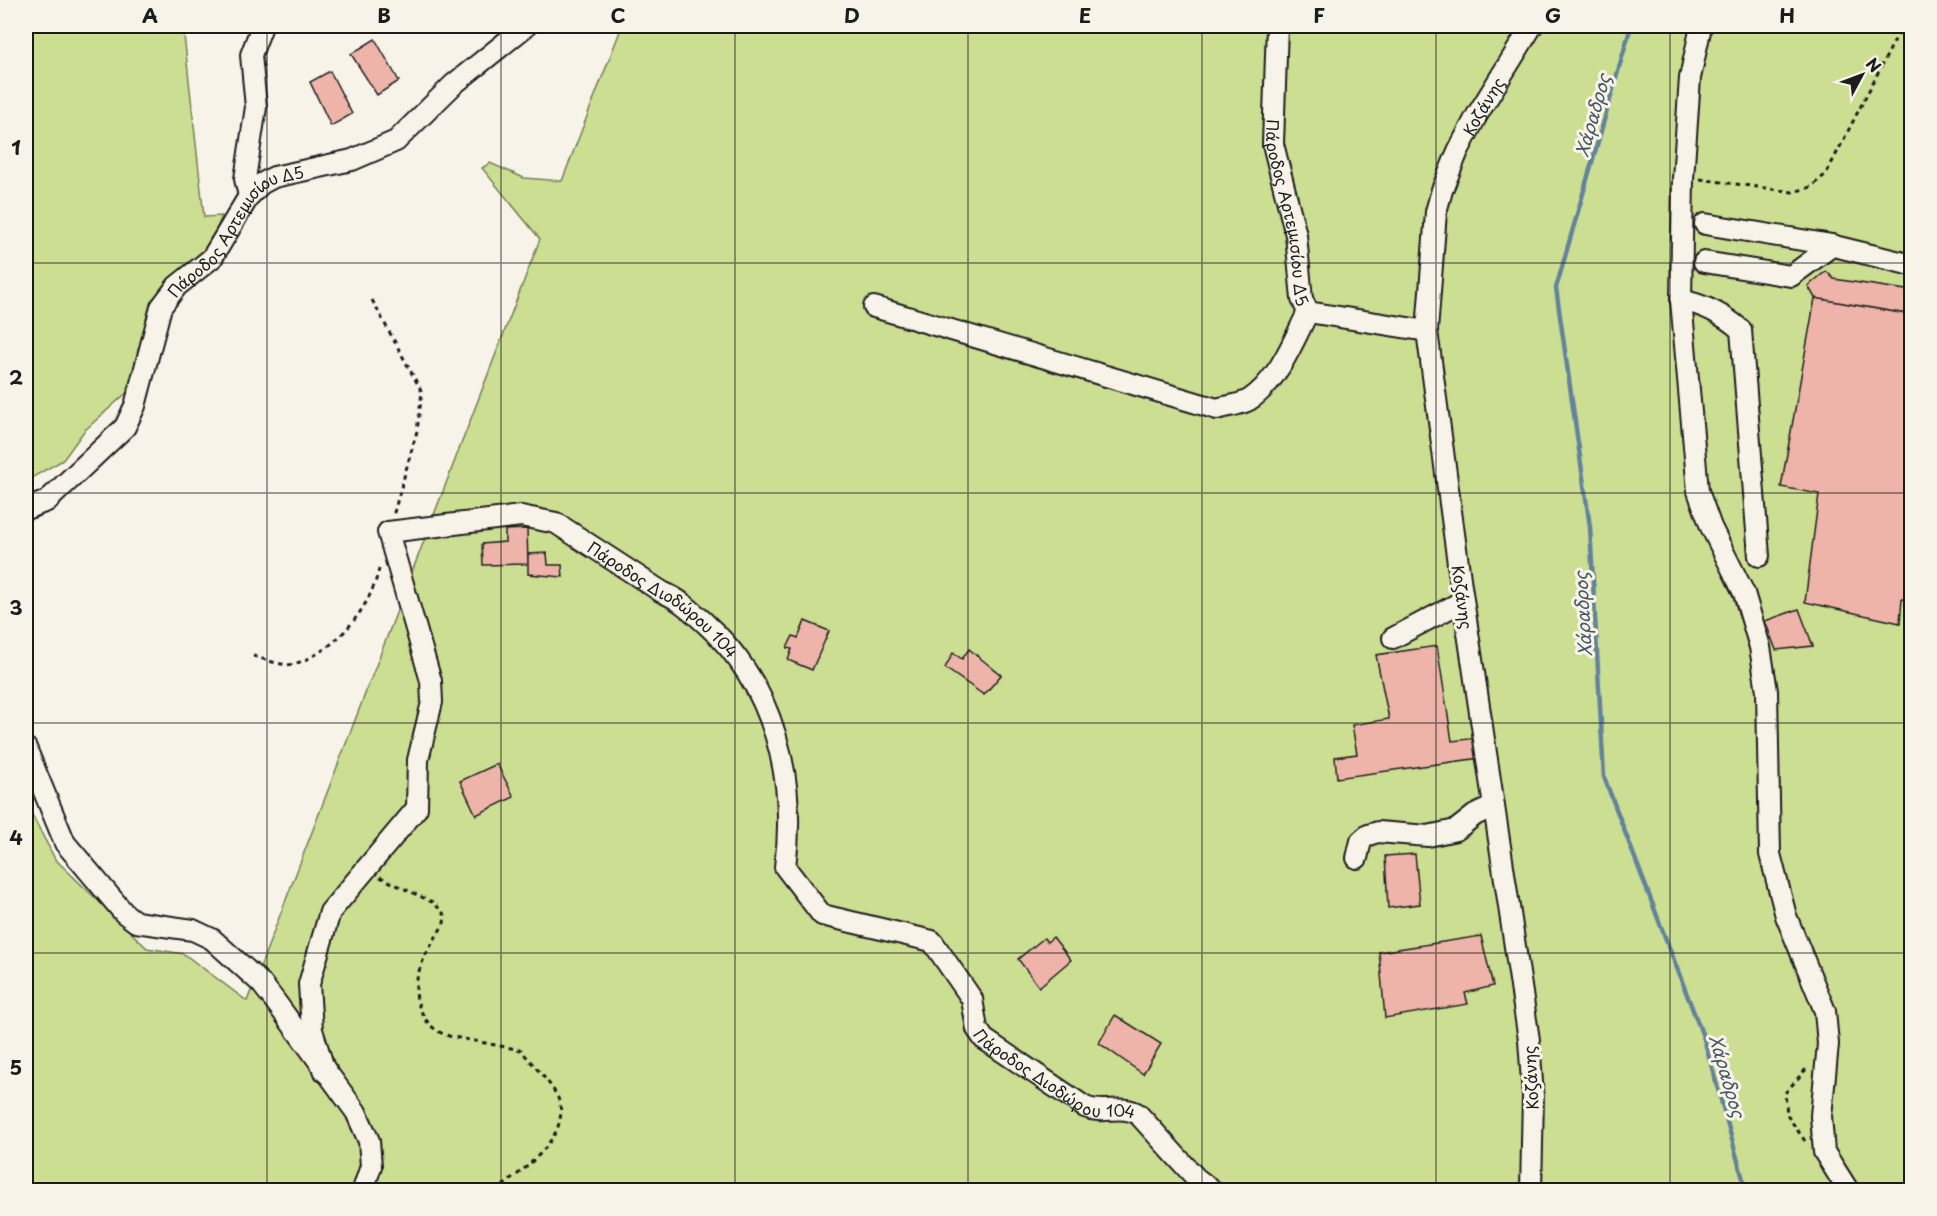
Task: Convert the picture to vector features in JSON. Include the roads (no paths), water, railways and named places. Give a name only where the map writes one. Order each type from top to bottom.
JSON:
[{"type":"street","points":[[249,196],[244,179],[256,107],[251,55],[262,26]]},
{"type":"street","name":"Πάροδος Αρτεμισίου Δ5","points":[[26,508],[47,501],[125,427],[135,406],[161,307],[177,286],[212,258],[249,196],[261,184],[274,177],[352,160],[396,141],[454,84],[524,30],[526,26]]},
{"type":"street","name":"Πάροδος Αρτεμισίου Δ5","points":[[1277,26],[1273,144],[1296,236],[1302,299],[1308,312],[1427,331]]},
{"type":"street","name":"Κοζάνης","points":[[1531,1191],[1533,1096],[1528,1040],[1463,601],[1427,331],[1436,212],[1442,190],[1458,151],[1477,115],[1532,26]]},
{"type":"street","points":[[1701,26],[1690,78],[1683,179],[1681,300],[1698,491],[1711,527],[1744,593],[1760,647],[1767,691],[1770,854],[1786,916],[1826,1011],[1828,1044],[1821,1116],[1824,1152],[1848,1191]]},
{"type":"street","points":[[1705,224],[1833,245],[1911,265]]},
{"type":"street","points":[[1704,262],[1791,276],[1833,245]]},
{"type":"street","points":[[1681,300],[1703,305],[1727,318],[1741,330],[1759,556]]},
{"type":"street","points":[[874,307],[1217,409],[1247,401],[1265,386],[1285,357],[1308,312]]},
{"type":"street","name":"Πάροδος Διοδώρου 104","points":[[325,1072],[312,1030],[309,984],[330,912],[417,808],[418,760],[432,702],[431,681],[388,532],[521,516],[556,523],[662,592],[675,597],[733,649],[760,694],[778,746],[788,794],[789,841],[785,867],[822,915],[932,941],[972,999],[977,1029],[984,1039],[1085,1107],[1096,1112],[1125,1109],[1138,1114],[1196,1178],[1212,1191]]},
{"type":"street","points":[[1393,638],[1454,603],[1463,601]]},
{"type":"street","points":[[26,748],[65,843],[124,913],[136,922],[194,930],[212,939],[261,983],[356,1112],[369,1141],[371,1166],[363,1191]]},
{"type":"street","points":[[1358,858],[1361,841],[1368,835],[1378,832],[1428,836],[1456,830],[1475,815],[1494,806]]},
{"type":"waterway","name":"Χάραδρος","points":[[1631,26],[1556,288],[1590,527],[1604,777],[1704,1039],[1746,1190]]}]
